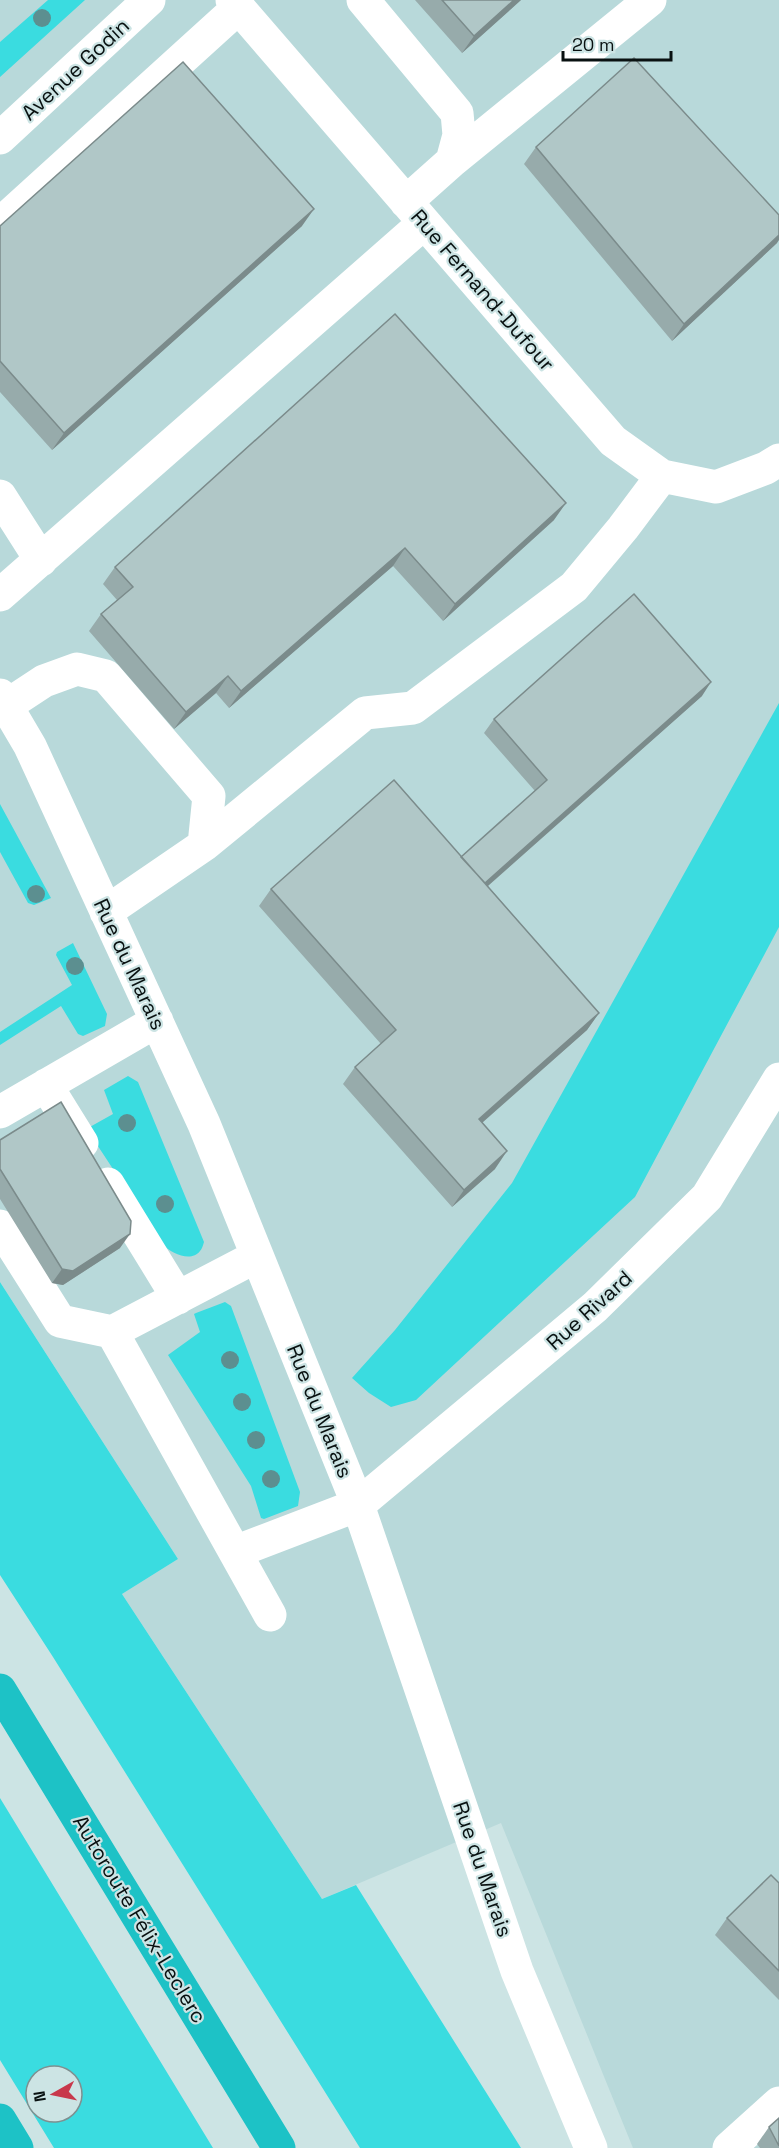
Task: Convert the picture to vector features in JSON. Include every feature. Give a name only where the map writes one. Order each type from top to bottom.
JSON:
[{"type":"highway","name":"Autoroute Félix-Leclerc","points":[[0,1690],[279,2148]]},
{"type":"highway","points":[[0,2120],[17,2148]]},
{"type":"street","name":"Avenue Godin","points":[[0,138],[149,0]]},
{"type":"street","points":[[363,0],[457,113],[459,135],[452,160]]},
{"type":"street","points":[[0,596],[415,213],[452,160],[650,0]]},
{"type":"street","points":[[0,224],[236,4]]},
{"type":"street","name":"Rue Fernand-Dufour","points":[[236,4],[613,441],[662,477],[716,487],[766,468],[779,460]]},
{"type":"street","points":[[106,912],[204,845],[365,713],[413,708],[574,587],[662,477]]},
{"type":"street","points":[[0,496],[41,560]]},
{"type":"street","points":[[3,701],[44,681],[77,669],[106,676],[209,796],[204,845]]},
{"type":"street","name":"Rue du Marais","points":[[3,701],[30,746],[204,1124],[358,1505],[517,1971],[591,2148]]},
{"type":"street","points":[[0,1112],[157,1022]]},
{"type":"street","name":"Rue Rivard","points":[[235,1552],[358,1505],[595,1307],[707,1197],[779,1079]]},
{"type":"street","points":[[46,1084],[177,1298]]},
{"type":"street","points":[[0,1226],[60,1321],[112,1332],[257,1256]]},
{"type":"street","points":[[112,1332],[270,1615]]},
{"type":"street","points":[[729,2148],[779,2103]]},
{"type":"shaded area","points":[[0,0],[779,0],[779,2148],[633,2148],[501,1823],[322,1899],[122,1594],[178,1559],[0,1282]]},
{"type":"shaded area","points":[[48,0],[85,0],[0,77],[0,42]]},
{"type":"shaded area","points":[[779,703],[779,927],[635,1197],[416,1400],[391,1407],[369,1393],[352,1378],[395,1330],[512,1183]]},
{"type":"shaded area","points":[[0,804],[51,898],[34,905],[28,903],[0,852]]},
{"type":"shaded area","points":[[73,943],[107,1014],[105,1026],[83,1036],[78,1034],[61,1006],[0,1045],[0,1032],[72,985],[56,955],[57,952]]},
{"type":"shaded area","points":[[128,1076],[138,1082],[204,1242],[196,1255],[181,1256],[163,1245],[88,1131],[88,1128],[113,1114],[104,1090]]},
{"type":"shaded area","points":[[0,1282],[178,1559],[122,1594],[322,1899],[356,1885],[521,2148],[360,2148],[0,1575]]},
{"type":"shaded area","points":[[225,1302],[231,1306],[300,1492],[298,1506],[264,1519],[261,1518],[251,1486],[168,1355],[200,1332],[194,1314]]},
{"type":"shaded area","points":[[0,1798],[213,2148],[54,2148],[39,2124],[84,2124],[84,2064],[24,2064],[24,2099],[0,2060]]},
{"type":"building","points":[[442,0],[514,0],[474,36]]},
{"type":"building","points":[[634,58],[779,215],[779,235],[684,324],[536,147]]},
{"type":"building","points":[[183,62],[314,209],[64,433],[0,361],[0,226]]},
{"type":"building","points":[[395,314],[566,503],[455,604],[405,548],[241,691],[228,676],[186,712],[101,614],[133,587],[115,567]]},
{"type":"building","points":[[634,594],[711,682],[485,883],[461,857],[547,780],[494,719]]},
{"type":"building","points":[[394,780],[599,1013],[479,1119],[507,1151],[464,1190],[355,1067],[396,1030],[271,889]]},
{"type":"building","points":[[61,1102],[131,1221],[130,1234],[73,1271],[62,1269],[0,1169],[0,1140]]},
{"type":"building","points":[[771,1875],[779,1883],[779,1971],[727,1918]]},
{"type":"building","points":[[779,2118],[779,2146],[769,2127]]}]
